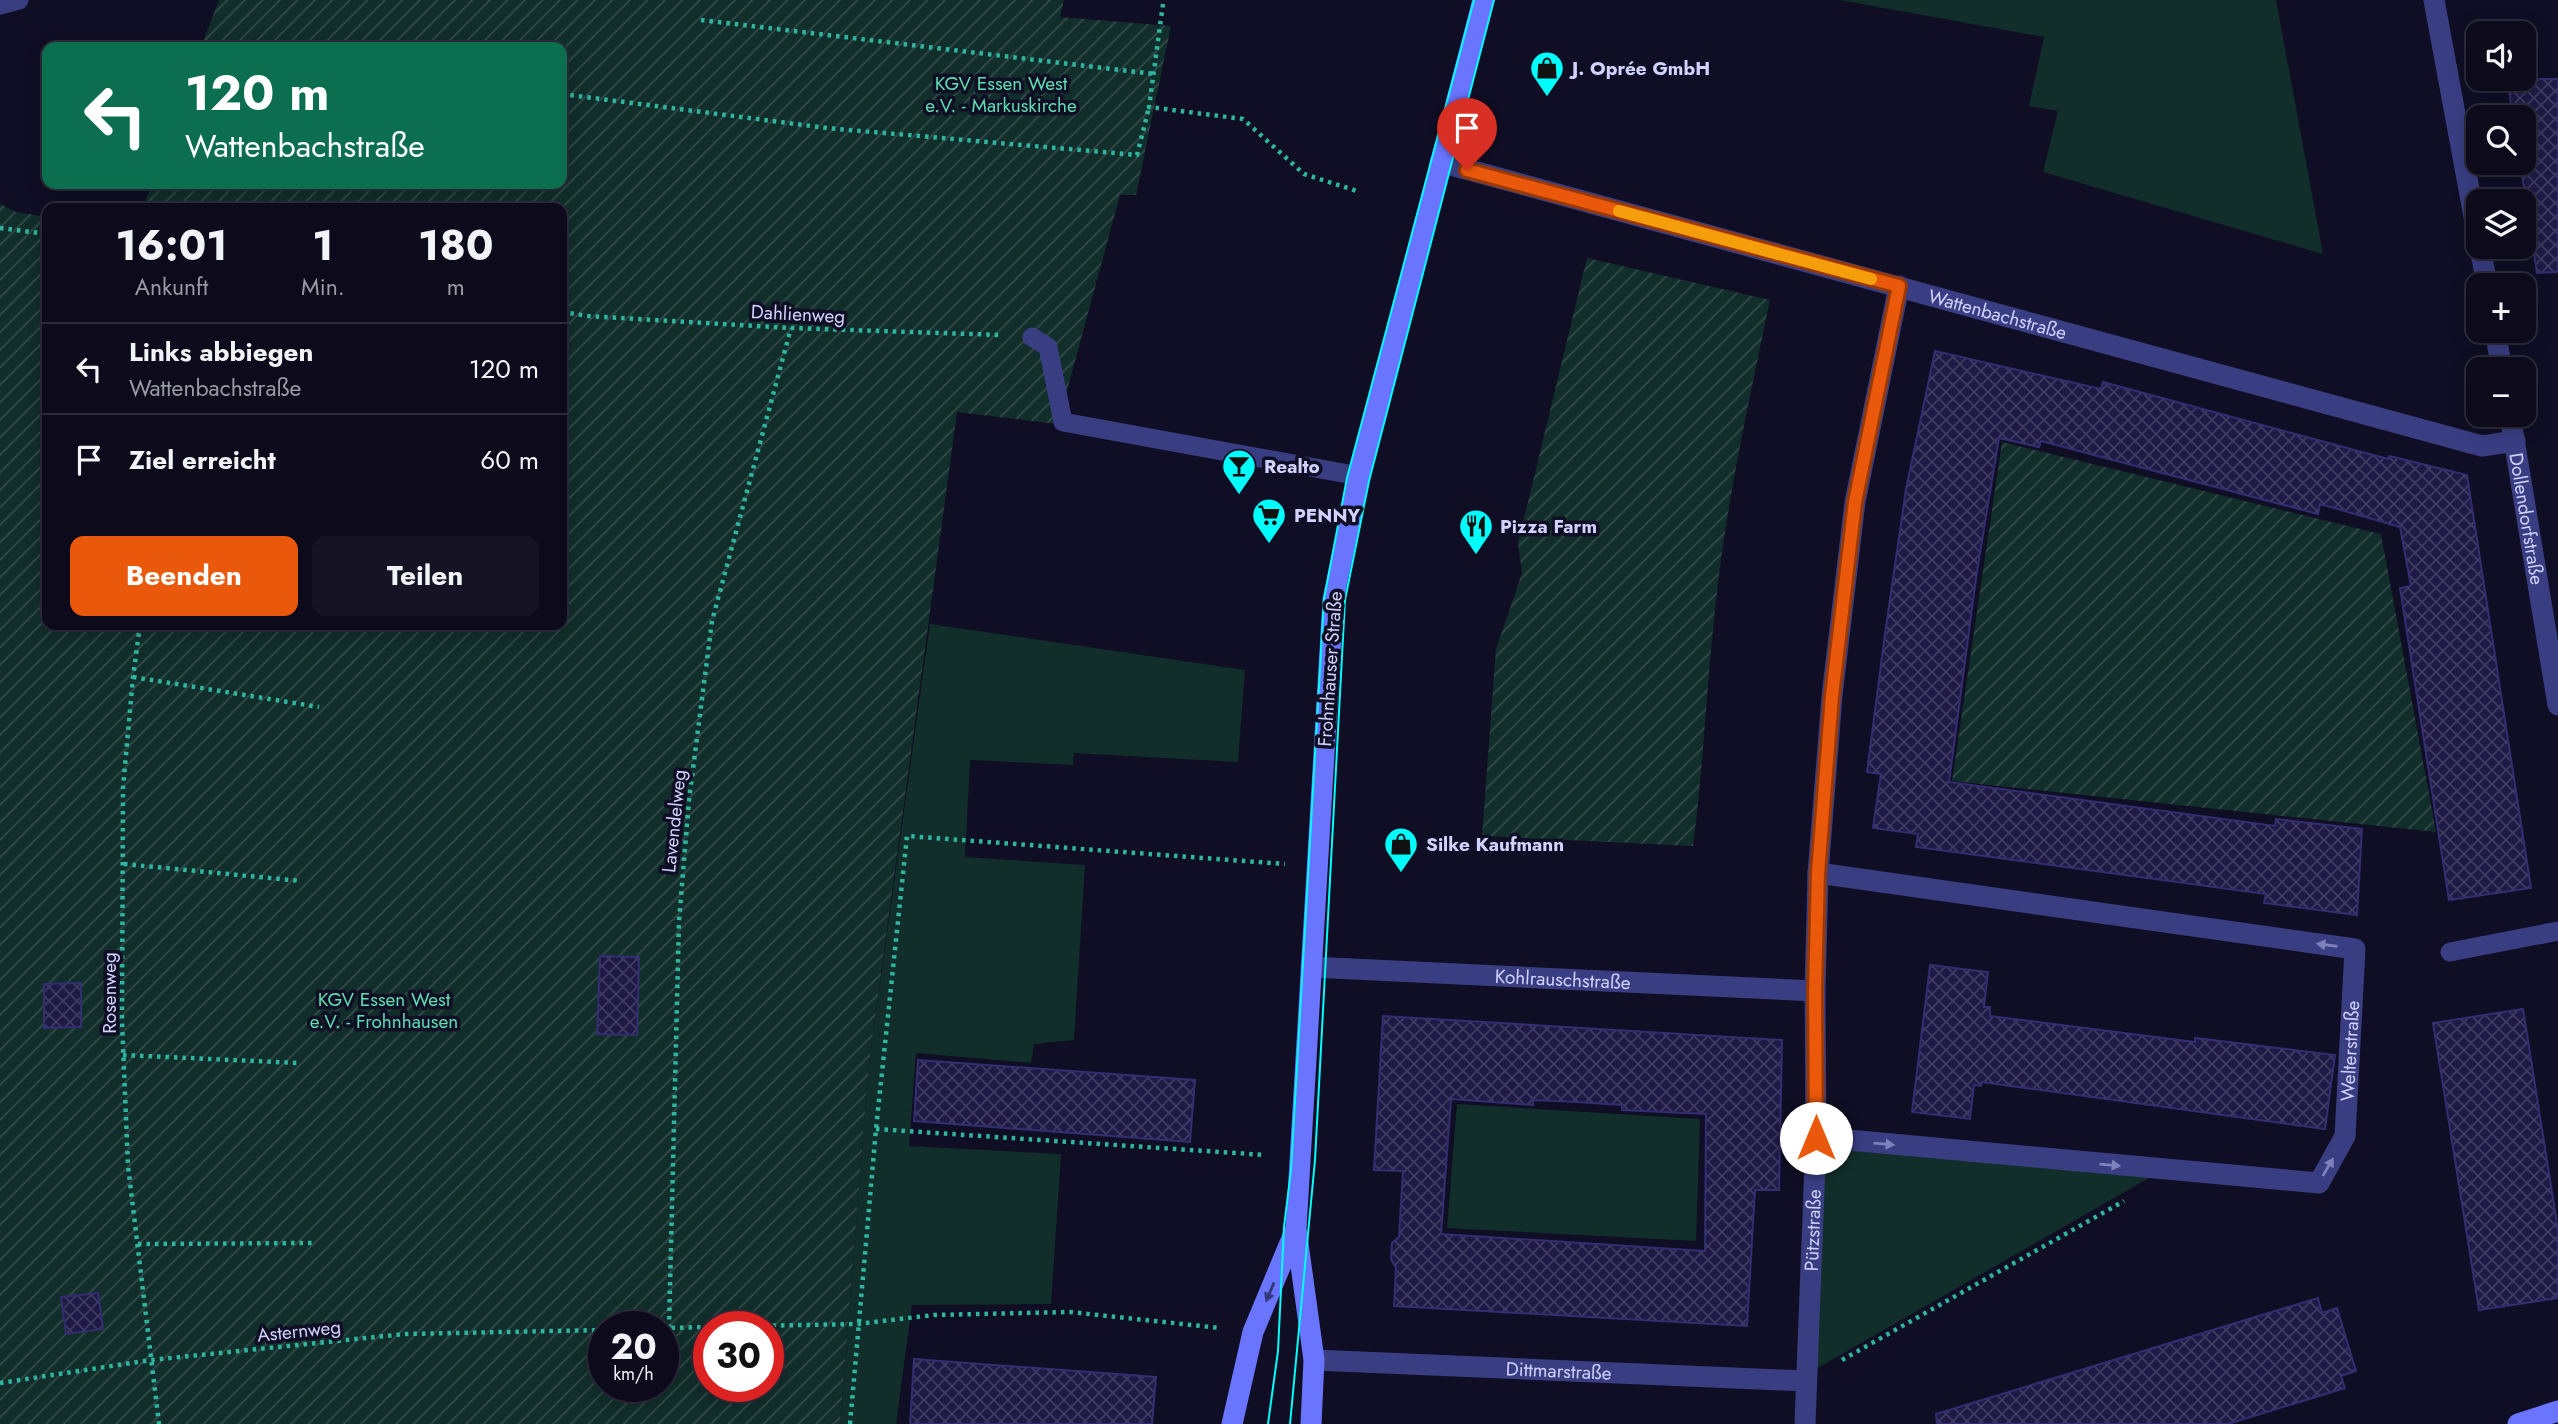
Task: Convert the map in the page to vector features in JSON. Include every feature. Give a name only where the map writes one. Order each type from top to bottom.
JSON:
[{"type":"main road","name":"Frohnhauser Straße","points":[[1311,1424],[1314,1360],[1296,1229],[1333,600],[1359,476],[1483,0]]},
{"type":"main road","name":"Frohnhauser Straße","points":[[1232,1424],[1253,1332],[1296,1229]]},
{"type":"main road","points":[[2518,1424],[2558,1411]]},
{"type":"street","points":[[2434,0],[2469,189]]},
{"type":"street","name":"Wattenbachstraße","points":[[1440,162],[2482,446],[2515,441]]},
{"type":"street","name":"Pützstraße","points":[[1805,1424],[1816,1138],[1815,991],[1818,873],[1832,696],[1855,502],[1899,286]]},
{"type":"street","name":"Dollendorfstraße","points":[[2512,427],[2558,705]]},
{"type":"street","name":"Welterstraße","points":[[1816,1138],[2319,1183],[2346,1136],[2355,949],[1818,873]]},
{"type":"street","name":"Kohlrauschstraße","points":[[1311,967],[1815,991]]},
{"type":"street","name":"Dittmarstraße","points":[[1314,1360],[1805,1381]]},
{"type":"lane","points":[[0,5],[19,0]]},
{"type":"lane","points":[[1032,337],[1048,347],[1063,422],[1359,476]]},
{"type":"lane","points":[[2450,952],[2558,931]]},
{"type":"path","points":[[567,95],[827,128],[1137,155],[1149,107],[1163,4]]},
{"type":"path","points":[[701,20],[1154,74]]},
{"type":"path","points":[[1149,107],[1243,119],[1304,174],[1360,192]]},
{"type":"path","points":[[0,228],[42,233]]},
{"type":"path","name":"Dahlienweg","points":[[567,312],[791,328],[1032,337]]},
{"type":"path","name":"Lavendelweg","points":[[667,1311],[679,921],[689,800],[712,621],[791,328]]},
{"type":"path","name":"Rosenweg","points":[[139,630],[123,788],[123,1055],[128,1166],[159,1424]]},
{"type":"path","points":[[133,677],[319,707]]},
{"type":"path","points":[[850,1424],[857,1324],[907,836],[1317,866]]},
{"type":"path","points":[[124,864],[301,881]]},
{"type":"path","points":[[123,1055],[298,1063]]},
{"type":"path","points":[[876,1129],[1301,1157]]},
{"type":"path","points":[[1805,1381],[2176,1172]]},
{"type":"path","points":[[138,1244],[312,1243]]},
{"type":"path","points":[[784,1325],[857,1324],[934,1315],[1070,1312],[1253,1332]]},
{"type":"path","name":"Asternweg","points":[[0,1383],[151,1360],[405,1334],[588,1330]]},
{"type":"green space","name":"KGV Essen West e.V. - Frohnhausen","points":[[219,0],[1064,0],[1060,17],[1171,26],[1136,195],[1120,195],[1058,424],[957,412],[869,1063],[840,1424],[0,1424],[0,204],[16,212],[42,216],[42,630],[567,630],[567,203],[145,203],[150,189],[567,189],[567,42],[203,42]]},
{"type":"green space","points":[[1840,0],[2276,0],[2323,254],[2043,172],[2058,111],[2029,106],[2044,37]]},
{"type":"green space","points":[[1587,258],[1770,300],[1727,519],[1693,846],[1482,836],[1496,649],[1522,573],[1518,543]]},
{"type":"green space","points":[[2002,442],[2381,534],[2436,832],[1952,781]]},
{"type":"green space","points":[[930,624],[1245,670],[1238,762],[1074,753],[1073,765],[970,760],[965,857],[1085,865],[1074,1040],[1034,1044],[1031,1063],[916,1053],[909,1146],[1061,1154],[1051,1304],[912,1305],[896,1424],[840,1424],[869,1063]]},
{"type":"green space","points":[[1457,1104],[1700,1119],[1696,1241],[1447,1228]]},
{"type":"green space","points":[[1824,1145],[2154,1175],[1814,1370]]},
{"type":"building","points":[[2536,79],[2558,79],[2558,272],[2537,273],[2536,189],[2524,189],[2522,175],[2536,175],[2536,105],[2511,105],[2509,91],[2536,91]]},
{"type":"building","points":[[1935,351],[2101,389],[2103,382],[2388,459],[2389,456],[2467,475],[2531,888],[2449,900],[2400,588],[2411,586],[2400,527],[2320,504],[2318,514],[2041,441],[2039,447],[1999,438],[1977,571],[1949,782],[2275,826],[2276,819],[2362,829],[2357,915],[2264,903],[2266,894],[1916,847],[1918,834],[1873,828],[1881,774],[1867,772],[1906,489]]},
{"type":"building","points":[[600,956],[639,957],[637,1035],[597,1034]]},
{"type":"building","points":[[1930,965],[1988,972],[1984,1007],[1990,1007],[1990,1016],[2195,1042],[2195,1038],[2335,1055],[2325,1129],[1982,1082],[1981,1086],[1974,1085],[1970,1119],[1912,1112]]},
{"type":"building","points":[[81,983],[81,1027],[44,1028],[44,984]]},
{"type":"building","points":[[2523,1009],[2558,1230],[2558,1298],[2479,1310],[2433,1023]]},
{"type":"building","points":[[1383,1016],[1782,1040],[1779,1190],[1755,1190],[1747,1326],[1394,1306],[1396,1268],[1391,1259],[1392,1243],[1399,1237],[1403,1171],[1374,1170]],"holes":[[[1451,1099],[1533,1105],[1533,1100],[1577,1102],[1622,1105],[1622,1110],[1706,1114],[1705,1251],[1441,1234]]]},
{"type":"building","points":[[918,1060],[1195,1080],[1190,1142],[914,1121]]},
{"type":"building","points":[[98,1293],[103,1329],[66,1334],[61,1297]]},
{"type":"building","points":[[2318,1298],[2322,1313],[2337,1308],[2356,1371],[2341,1376],[2345,1388],[2228,1424],[1937,1424],[1936,1414]]},
{"type":"building","points":[[914,1359],[1156,1377],[1152,1424],[910,1424]]},
{"type":"tram line","points":[[1268,1424],[1278,1351],[1284,1227],[1291,1170],[1324,599],[1347,478],[1474,0]]},
{"type":"tram line","points":[[1290,1424],[1315,1160],[1345,600],[1369,481],[1494,0]]},
{"type":"slow traffic","points":[[1619,211],[1871,279]]},
{"type":"place","name":"J. Oprée GmbH","points":[[1547,98]]},
{"type":"place","name":"Realto","points":[[1239,496]]},
{"type":"place","name":"PENNY","points":[[1269,545]]},
{"type":"place","name":"Pizza Farm","points":[[1476,556]]},
{"type":"place","name":"Silke Kaufmann","points":[[1401,874]]},
{"type":"route","points":[[1467,170],[1899,286],[1855,502],[1832,696],[1818,873],[1815,991],[1816,1138]]},
{"type":"park label","name":"KGV Essen West e.V. - Markuskirche","points":[[1001,94]]}]
